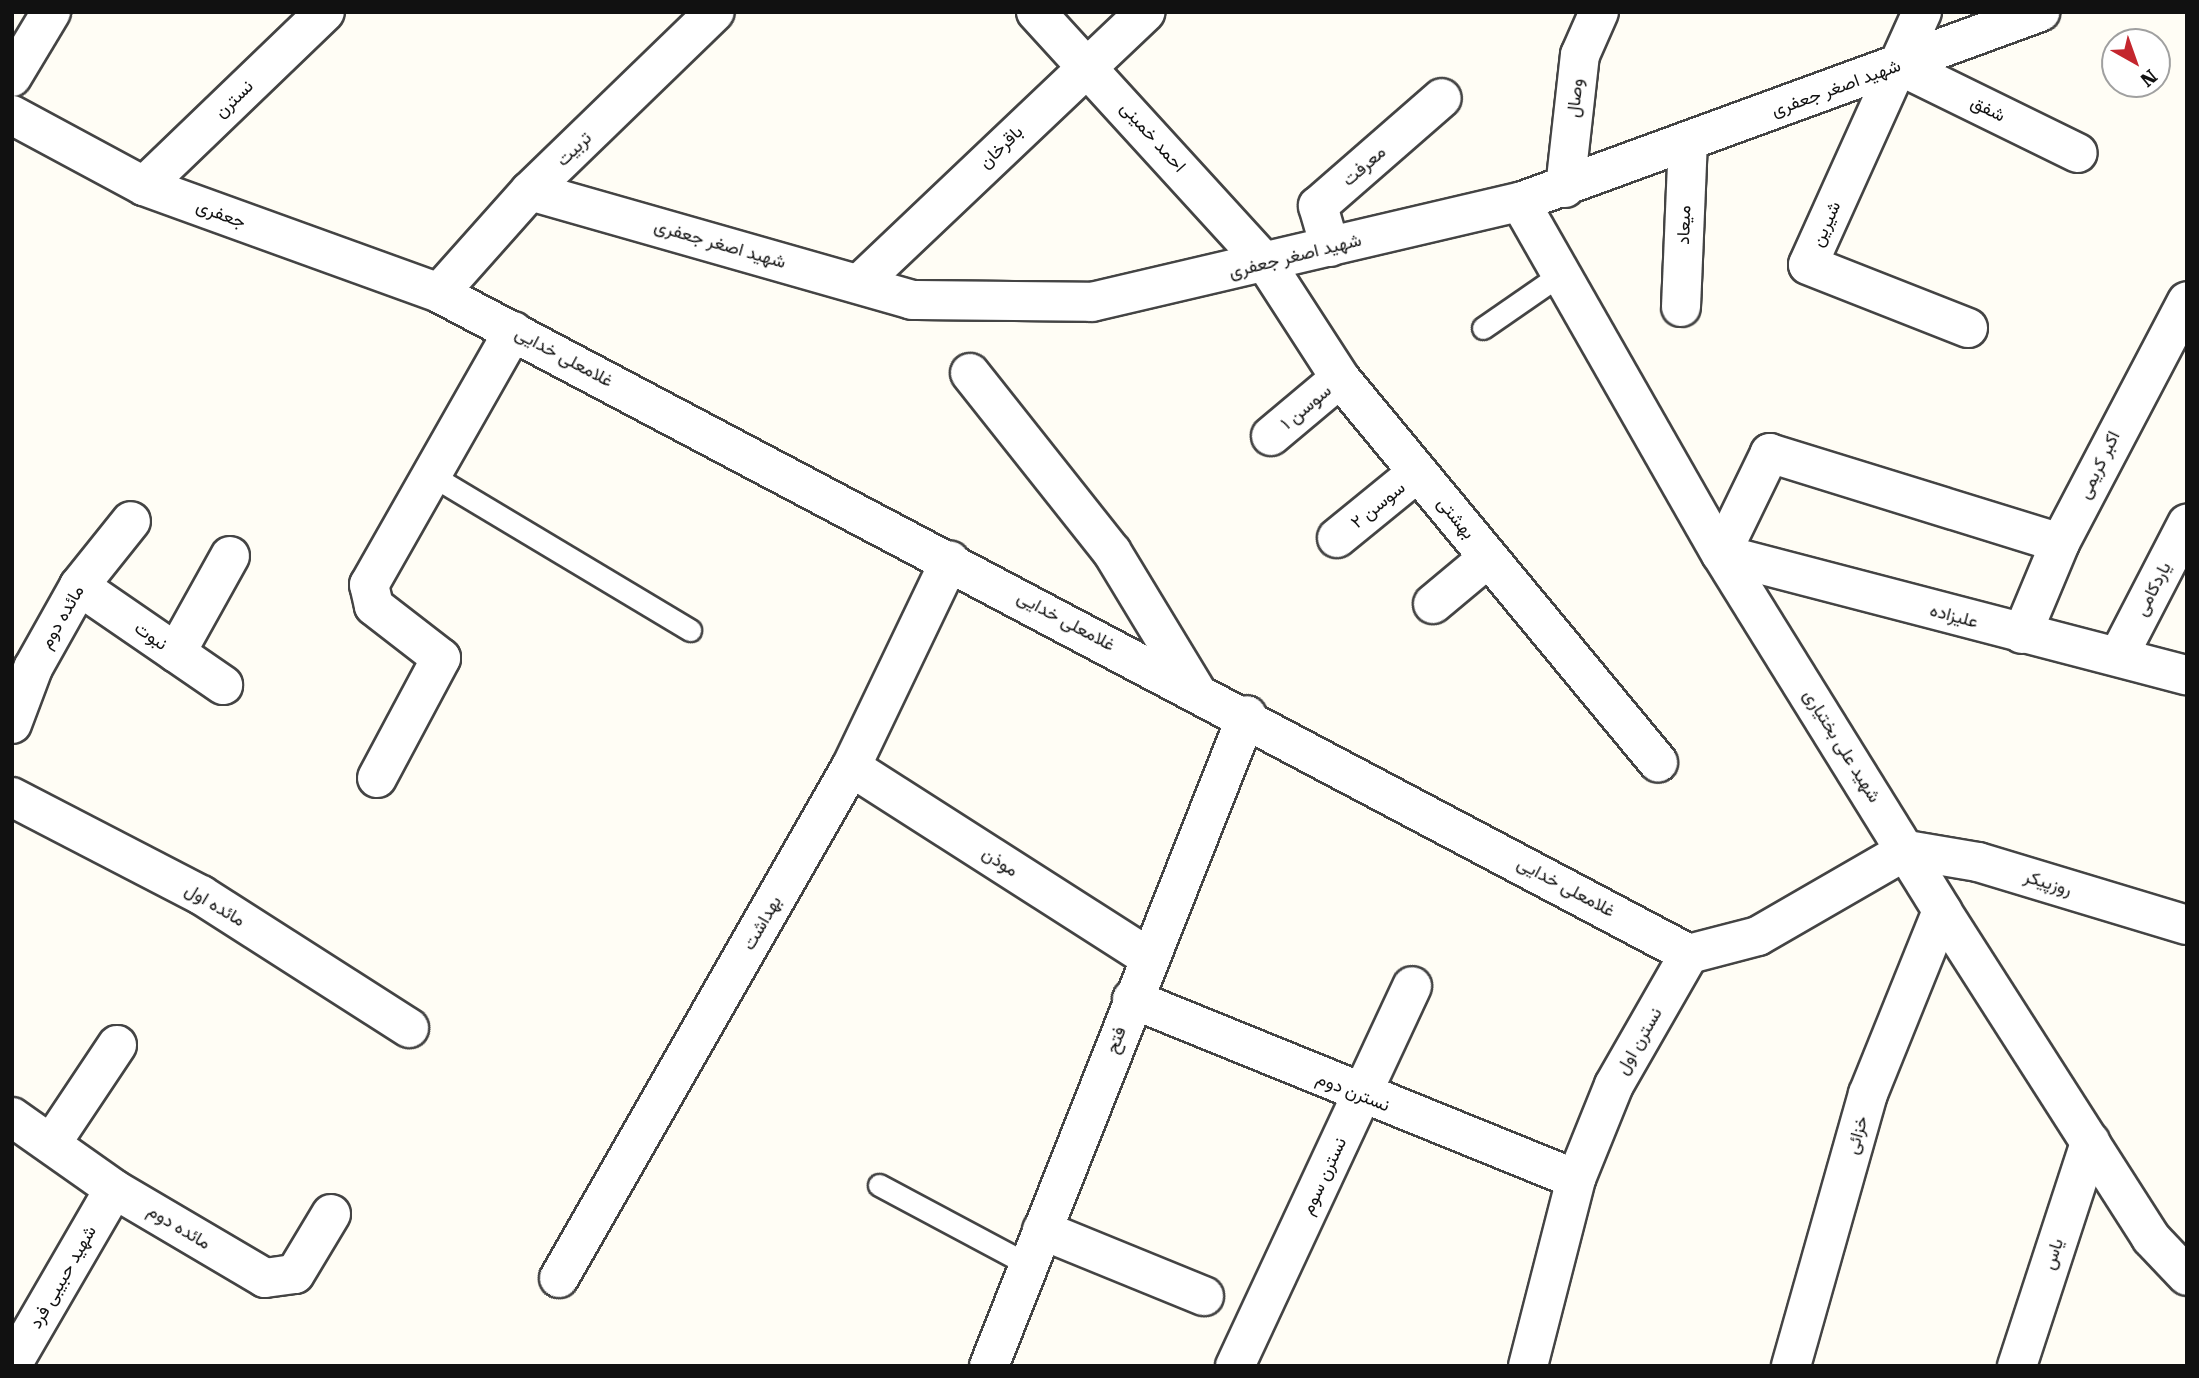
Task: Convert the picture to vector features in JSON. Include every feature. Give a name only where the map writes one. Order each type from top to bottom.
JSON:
[{"type":"street","points":[[12,77],[51,12]]},
{"type":"street","name":"نسترن","points":[[144,187],[325,12]]},
{"type":"street","name":"تربیت","points":[[439,293],[530,191],[715,12]]},
{"type":"street","name":"احمد خمینی","points":[[1035,12],[1088,63],[1267,265]]},
{"type":"street","name":"باقرخان","points":[[859,284],[1088,63],[1146,12]]},
{"type":"street","name":"وصال","points":[[1565,188],[1580,55],[1599,12]]},
{"type":"street","points":[[1898,65],[1922,12]]},
{"type":"street","name":"شهید اصغر جعفری","points":[[530,191],[912,300],[1092,302],[1267,265],[1330,247],[1520,202],[1565,188],[2040,12]]},
{"type":"street","name":"شفق","points":[[1898,65],[2078,153]]},
{"type":"street","name":"شیرین","points":[[1898,65],[1808,265],[1968,328]]},
{"type":"street","name":"معرفت","points":[[1330,247],[1318,206],[1442,98]]},
{"type":"street","name":"جعفری","points":[[12,115],[144,187],[439,293]]},
{"type":"street","name":"میعاد","points":[[1681,307],[1688,143]]},
{"type":"street","name":"شهید علی بختیاری","points":[[1520,202],[1721,554],[1908,850],[1942,911],[2151,1238],[2187,1276]]},
{"type":"street","name":"بهشتی","points":[[1267,265],[1340,378],[1658,763]]},
{"type":"street","name":"غلامعلی خدایی","points":[[439,293],[1247,715],[1689,954]]},
{"type":"street","name":"اکبر کریمی","points":[[2022,634],[2060,543],[2187,301]]},
{"type":"street","points":[[377,778],[441,658],[374,606],[369,585],[513,331]]},
{"type":"street","points":[[970,373],[1112,552],[1195,689]]},
{"type":"street","name":"سوسن ۱","points":[[1271,436],[1340,378]]},
{"type":"street","points":[[1721,554],[1770,453],[2060,543]]},
{"type":"street","name":"سوسن ۲","points":[[1337,538],[1418,472]]},
{"type":"street","name":"مائده دوم","points":[[12,724],[23,661],[131,521]]},
{"type":"street","name":"یاردکامی","points":[[2119,655],[2187,524]]},
{"type":"street","name":"علیزاده","points":[[1721,554],[2022,634],[2119,655],[2187,675]]},
{"type":"street","points":[[176,653],[230,556]]},
{"type":"street","points":[[1433,604],[1488,558]]},
{"type":"street","name":"بهداشت","points":[[559,1279],[851,767],[950,560]]},
{"type":"street","name":"نبوت","points":[[79,586],[223,685]]},
{"type":"street","name":"فتح","points":[[989,1366],[1132,999],[1247,715]]},
{"type":"street","name":"موذن","points":[[851,767],[1150,958]]},
{"type":"street","name":"مائده اول","points":[[12,797],[201,895],[409,1028]]},
{"type":"street","points":[[1689,954],[1758,936],[1908,850]]},
{"type":"street","name":"روزپیکر","points":[[1908,850],[1978,862],[2187,925]]},
{"type":"street","name":"خزائی","points":[[1791,1366],[1868,1094],[1942,911]]},
{"type":"street","name":"نسترن اول","points":[[1528,1366],[1576,1179],[1614,1085],[1689,954]]},
{"type":"street","name":"نسترن سوم","points":[[1235,1366],[1412,986]]},
{"type":"street","name":"نسترن دوم","points":[[1132,999],[1361,1096],[1576,1179]]},
{"type":"street","points":[[51,1144],[117,1045]]},
{"type":"street","name":"مائده دوم","points":[[12,1117],[114,1189],[265,1278],[295,1274],[331,1214]]},
{"type":"street","name":"یاس","points":[[2017,1366],[2090,1142]]},
{"type":"street","name":"شهید حبیبی فرد","points":[[12,1365],[114,1189]]},
{"type":"street","points":[[1035,1247],[1204,1296]]},
{"type":"lane","points":[[1483,328],[1561,274]]},
{"type":"lane","points":[[431,475],[690,630]]},
{"type":"lane","points":[[879,1185],[1035,1247]]}]
